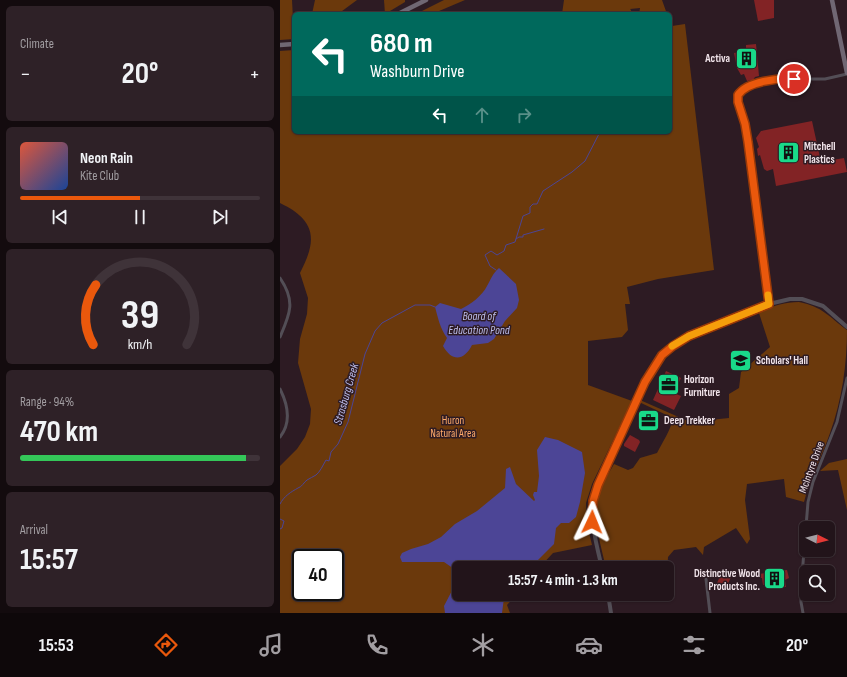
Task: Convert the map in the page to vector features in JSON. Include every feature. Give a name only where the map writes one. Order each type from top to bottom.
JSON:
[{"type":"main road","points":[[402,12],[426,0]]},
{"type":"main road","points":[[832,0],[847,73]]},
{"type":"main road","points":[[280,45],[292,44]]},
{"type":"street","points":[[769,304],[748,142],[745,124],[738,102],[738,95],[745,89],[771,80],[825,79],[847,73]]},
{"type":"street","points":[[280,278],[286,287],[290,298],[290,308],[280,337]]},
{"type":"street","points":[[600,561],[592,522],[595,493],[645,382],[662,355],[681,340],[769,304],[790,299],[802,299],[823,306],[847,326]]},
{"type":"street","name":"McIntyre Drive","points":[[803,613],[801,588],[808,502],[813,482],[837,422],[847,378]]},
{"type":"street","points":[[280,389],[286,403],[288,416],[280,438]]},
{"type":"street","points":[[706,579],[710,613]]},
{"type":"street","points":[[609,601],[611,613]]},
{"type":"green space","points":[[280,0],[292,0],[292,39],[280,40]]},
{"type":"green space","points":[[315,0],[357,0],[341,12],[312,12]]},
{"type":"green space","points":[[384,0],[405,0],[405,2],[388,12],[385,12]]},
{"type":"green space","points":[[444,0],[465,0],[437,12],[420,12]]},
{"type":"green space","points":[[564,0],[662,0],[666,12],[639,12],[640,8],[630,9],[631,12],[562,12]]},
{"type":"green space","name":"Huron Natural Area","points":[[685,24],[714,270],[658,279],[627,287],[630,304],[625,304],[628,330],[622,337],[588,341],[588,385],[632,401],[592,484],[586,503],[587,524],[592,545],[553,553],[546,561],[452,561],[452,601],[511,601],[507,605],[510,613],[280,613],[280,466],[297,449],[305,437],[310,424],[311,409],[298,363],[300,339],[307,314],[308,298],[300,273],[307,258],[311,243],[311,236],[309,228],[299,215],[295,211],[280,203],[280,51],[292,50],[292,134],[672,134],[672,26]]},
{"type":"green space","points":[[799,302],[820,309],[847,330],[845,369],[838,408],[827,442],[809,484],[804,502],[786,497],[784,479],[747,484],[745,500],[750,539],[747,544],[736,528],[704,547],[703,555],[696,547],[674,550],[668,557],[668,561],[604,561],[596,515],[599,493],[603,483],[614,464],[628,470],[633,468],[640,458],[657,453],[672,423],[673,418],[639,402],[640,400],[690,422],[729,418],[729,394],[739,388],[741,372],[770,347],[759,313],[769,308]]},
{"type":"green space","points":[[847,459],[847,510],[838,470],[820,471],[829,463]]},
{"type":"water","name":"Board of Education Pond","points":[[499,268],[516,284],[519,300],[517,308],[505,321],[494,339],[488,343],[472,345],[462,357],[458,358],[450,355],[443,346],[447,338],[441,327],[435,307],[440,303],[461,309],[469,305],[485,290]]},
{"type":"water","points":[[545,437],[558,440],[582,452],[585,473],[576,517],[569,523],[561,523],[556,528],[554,544],[537,561],[452,561],[452,568],[444,562],[402,562],[400,557],[402,553],[428,544],[441,537],[455,524],[477,511],[505,488],[506,469],[510,467],[516,484],[534,501],[533,495],[534,492],[537,492],[539,476],[537,450]]},
{"type":"water","points":[[452,591],[452,601],[504,601],[502,613],[445,613],[444,606]]},
{"type":"building","points":[[754,0],[774,0],[774,18],[758,21]]},
{"type":"building","name":"Activa","points":[[756,44],[759,76],[755,77],[753,80],[747,81],[744,74],[741,75],[737,68],[734,53],[746,51],[746,45]]},
{"type":"building","name":"Mitchell Plastics","points":[[812,121],[821,162],[844,158],[847,172],[776,186],[773,169],[767,171],[764,169],[760,155],[758,156],[757,149],[759,147],[756,138],[761,131]]},
{"type":"building","name":"Horizon Furniture","points":[[666,371],[681,378],[674,393],[681,396],[674,410],[653,400]]},
{"type":"building","name":"Deep Trekker","points":[[647,410],[658,415],[651,429],[640,424]]},
{"type":"building","points":[[630,435],[640,442],[635,452],[624,446]]},
{"type":"building","name":"Distinctive Wood Products Inc.","points":[[787,570],[789,578],[785,580],[786,587],[775,588],[775,584],[763,585],[762,578],[760,578],[759,574]]},
{"type":"building","points":[[722,572],[731,577],[727,586],[717,583]]},
{"type":"waterway","points":[[496,270],[490,266],[485,255],[491,251],[497,255],[504,251],[506,245],[515,242],[523,216],[530,213],[530,207],[533,204],[537,204],[543,191],[572,172],[585,161],[599,134]]},
{"type":"waterway","points":[[516,239],[523,237],[523,235],[544,229]]},
{"type":"waterway","name":"Strasburg Creek","points":[[280,504],[288,494],[301,487],[307,480],[315,476],[326,460],[329,461],[331,452],[338,444],[348,422],[365,354],[375,331],[382,323],[415,305],[430,305],[435,307]]},
{"type":"waterway","name":"Strasburg Creek","points":[[280,519],[284,521],[282,528],[280,529]]},
{"type":"slow traffic","points":[[672,346],[689,336],[769,304],[768,295]]},
{"type":"place","name":"Activa","points":[[746,58]]},
{"type":"place","name":"Mitchell Plastics","points":[[788,152]]},
{"type":"place","name":"Scholars' Hall","points":[[740,360]]},
{"type":"place","name":"Horizon Furniture","points":[[669,385]]},
{"type":"place","name":"Deep Trekker","points":[[649,420]]},
{"type":"place","name":"Distinctive Wood Products Inc.","points":[[775,579]]},
{"type":"route","points":[[592,522],[593,501],[598,485],[645,382],[662,355],[681,340],[689,336],[769,304],[748,142],[745,124],[738,102],[738,95],[745,89],[761,82],[787,78],[794,79]]}]
